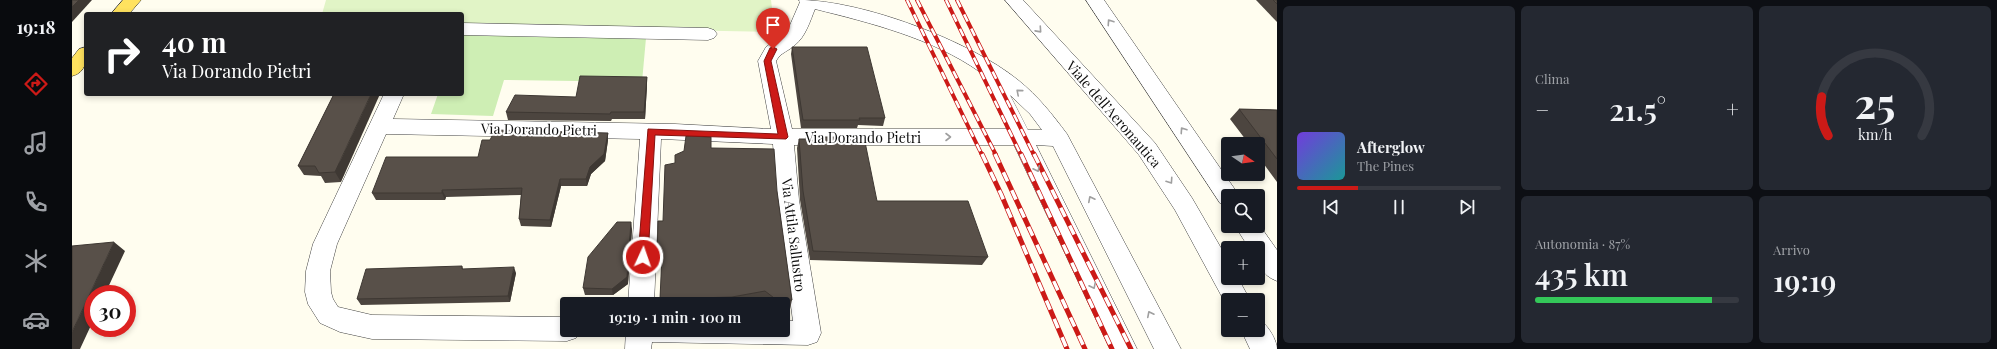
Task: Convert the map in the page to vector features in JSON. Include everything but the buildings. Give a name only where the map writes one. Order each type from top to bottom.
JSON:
[{"type":"main road","points":[[122,12],[132,0]]},
{"type":"main road","points":[[72,70],[84,55]]},
{"type":"street","name":"Viale dell’Aeronautica","points":[[1014,0],[1151,155],[1173,185],[1233,293]]},
{"type":"street","points":[[1095,0],[1223,189]]},
{"type":"street","points":[[808,1],[860,14],[943,42],[978,62],[1030,102],[1050,123],[1060,139],[1168,349]]},
{"type":"street","name":"Via Attila Sallustro","points":[[790,333],[808,333],[788,200],[783,137],[768,61],[773,49],[790,40],[798,27],[808,1]]},
{"type":"street","points":[[464,29],[708,34]]},
{"type":"street","points":[[978,62],[988,71],[1124,349]]},
{"type":"street","points":[[393,96],[326,244],[318,271],[318,292],[321,304],[329,315],[340,320],[372,327],[560,329]]},
{"type":"street","name":"Via Dorando Pietri","points":[[379,126],[651,132],[783,137],[1021,137],[1060,139]]},
{"type":"street","points":[[641,297],[651,132]]},
{"type":"street","points":[[1253,233],[1277,270]]},
{"type":"street","points":[[638,349],[639,337]]},
{"type":"street","points":[[1258,337],[1265,349]]},
{"type":"green space","points":[[326,0],[771,0],[775,32],[464,26],[464,12],[323,12]]},
{"type":"green space","points":[[464,34],[646,38],[642,82],[504,80],[493,116],[431,114],[437,96],[464,96]]},
{"type":"railway","points":[[907,0],[982,155]]},
{"type":"railway","points":[[917,0],[996,155]]},
{"type":"railway","points":[[946,0],[1021,155]]},
{"type":"railway","points":[[957,0],[1034,155]]},
{"type":"railway","points":[[982,154],[1001,194],[1067,349]]},
{"type":"railway","points":[[995,154],[1085,349]]},
{"type":"railway","points":[[1021,154],[1112,349]]},
{"type":"railway","points":[[1034,154],[1131,349]]},
{"type":"route","points":[[643,257],[651,132],[783,137],[768,61],[773,49]]}]
